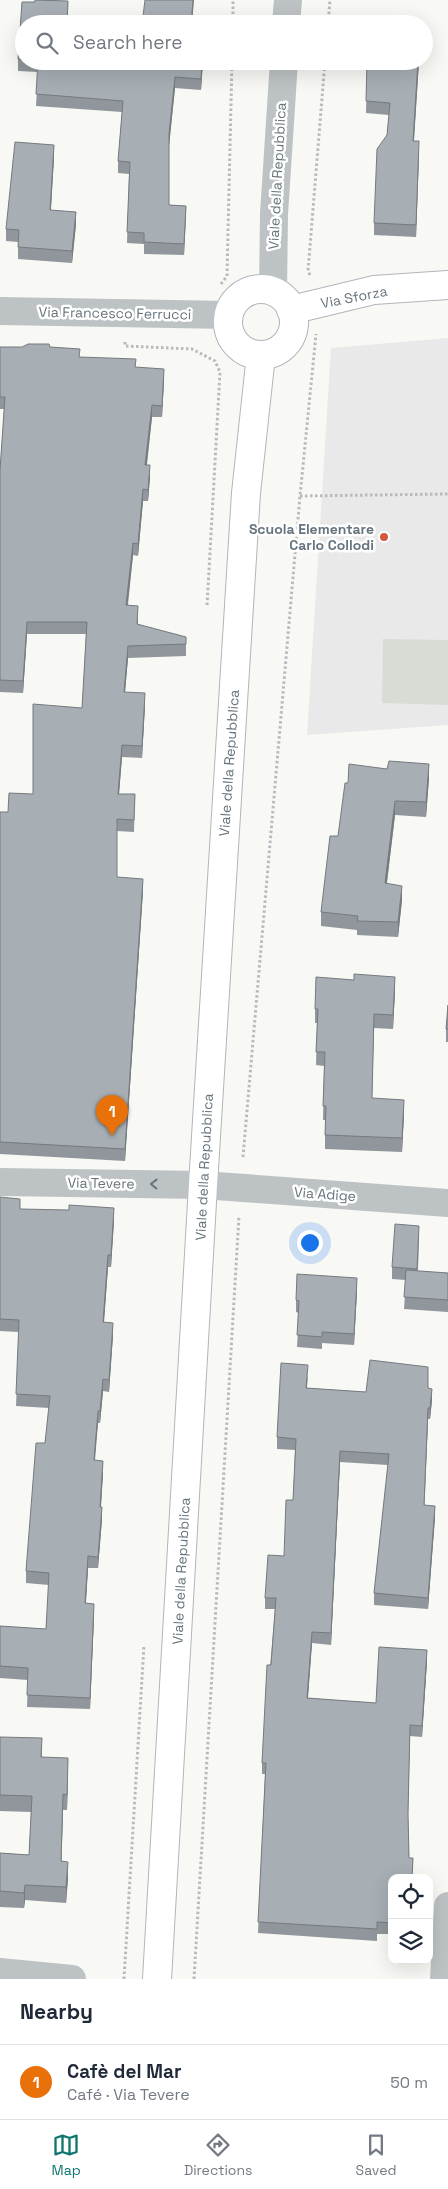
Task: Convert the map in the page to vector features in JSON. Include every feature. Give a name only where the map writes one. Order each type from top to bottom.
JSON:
[{"type":"street","points":[[287,15],[288,0]]},
{"type":"street","name":"Viale della Repubblica","points":[[157,1979],[203,1185],[246,493],[261,355],[277,351],[290,339],[294,323],[282,301],[274,214],[283,70]]},
{"type":"street","name":"Via Sforza","points":[[282,301],[374,290],[448,285]]},
{"type":"street","points":[[261,355],[247,352],[235,343],[229,330],[229,315],[237,301],[250,292],[266,290],[282,301]]},
{"type":"street","name":"Via Francesco Ferrucci","points":[[0,311],[229,315]]},
{"type":"street","name":"Via Tevere","points":[[0,1182],[203,1185]]},
{"type":"street","name":"Via Adige","points":[[203,1185],[448,1202]]},
{"type":"street","points":[[444,1979],[448,1906]]},
{"type":"street","points":[[0,1972],[72,1979]]},
{"type":"path","points":[[233,15],[234,0]]},
{"type":"path","points":[[329,15],[330,0]]},
{"type":"path","points":[[226,262],[232,70]]},
{"type":"path","points":[[311,278],[308,271],[324,70]]},
{"type":"path","points":[[194,1979],[240,1187],[300,496],[316,332],[321,328]]},
{"type":"path","points":[[300,496],[448,494]]},
{"type":"shaded area","name":"Scuola Elementare Carlo Collodi","points":[[448,338],[448,725],[307,735],[331,348]]},
{"type":"shaded area","points":[[383,639],[448,640],[448,705],[382,703]]},
{"type":"building","points":[[35,0],[68,1],[67,15],[21,15],[22,2],[35,2]]},
{"type":"building","points":[[145,0],[193,0],[192,15],[143,15]]},
{"type":"building","points":[[37,70],[202,70],[201,79],[175,77],[169,134],[169,205],[186,206],[184,244],[144,242],[144,233],[127,232],[130,162],[118,161],[123,101],[36,94]]},
{"type":"building","points":[[367,70],[417,70],[413,141],[419,141],[416,225],[374,223],[377,149],[387,135],[390,103],[366,101]]},
{"type":"building","points":[[15,142],[54,145],[50,210],[76,212],[72,251],[18,247],[19,230],[6,229]]},
{"type":"building","points":[[28,344],[49,344],[50,347],[80,349],[79,357],[136,359],[135,367],[164,369],[162,406],[152,405],[145,465],[150,465],[148,490],[143,489],[138,544],[133,543],[126,605],[138,606],[137,624],[186,637],[186,644],[128,646],[124,692],[145,693],[142,746],[122,745],[118,794],[135,794],[134,820],[117,819],[117,877],[143,879],[125,1149],[0,1142],[0,812],[8,812],[9,793],[33,794],[33,704],[82,708],[87,622],[27,622],[23,681],[0,680],[0,470],[5,397],[0,397],[0,347],[22,347]]},
{"type":"building","points":[[389,761],[429,764],[426,802],[395,801],[385,883],[402,886],[398,922],[357,921],[358,916],[321,912],[330,836],[338,836],[345,783],[348,783],[349,764],[387,769]]},
{"type":"building","points":[[354,974],[395,977],[393,1015],[374,1014],[372,1098],[404,1100],[402,1138],[325,1135],[326,1106],[323,1106],[325,1052],[316,1052],[318,1009],[315,1009],[316,977],[354,980]]},
{"type":"building","points":[[448,1005],[448,1029],[446,1029]]},
{"type":"building","points":[[0,1197],[20,1199],[20,1209],[69,1210],[69,1205],[114,1208],[111,1255],[108,1255],[103,1322],[113,1323],[109,1380],[103,1379],[94,1460],[103,1461],[100,1507],[102,1507],[98,1557],[88,1556],[85,1603],[94,1604],[90,1698],[27,1695],[28,1668],[0,1666],[0,1626],[46,1629],[49,1573],[26,1571],[36,1443],[45,1443],[50,1396],[16,1394],[19,1320],[0,1319]]},
{"type":"building","points":[[395,1224],[419,1226],[417,1269],[392,1267]]},
{"type":"building","points":[[406,1270],[448,1273],[448,1300],[404,1297]]},
{"type":"building","points":[[297,1274],[357,1278],[354,1334],[322,1332],[322,1337],[297,1335],[299,1301],[296,1300]]},
{"type":"building","points":[[370,1360],[428,1367],[428,1388],[432,1389],[430,1408],[428,1408],[424,1505],[435,1506],[428,1598],[374,1593],[389,1454],[340,1451],[331,1633],[312,1632],[307,1698],[376,1703],[379,1647],[427,1650],[422,1726],[410,1725],[408,1813],[409,1858],[413,1858],[412,1874],[388,1874],[388,1923],[377,1922],[377,1929],[258,1922],[266,1763],[262,1763],[267,1665],[271,1665],[276,1598],[265,1598],[268,1555],[284,1556],[286,1500],[293,1500],[296,1439],[277,1437],[281,1363],[308,1365],[306,1388],[366,1392]]},
{"type":"building","points":[[0,1737],[42,1738],[41,1757],[68,1758],[67,1795],[63,1794],[61,1861],[68,1862],[66,1887],[25,1885],[24,1893],[0,1891],[0,1853],[29,1855],[32,1796],[0,1795]]},
{"type":"place","name":"Scuola Elementare Carlo Collodi","points":[[384,537]]},
{"type":"place","name":"Cafè del Mar","points":[[112,1136]]}]
